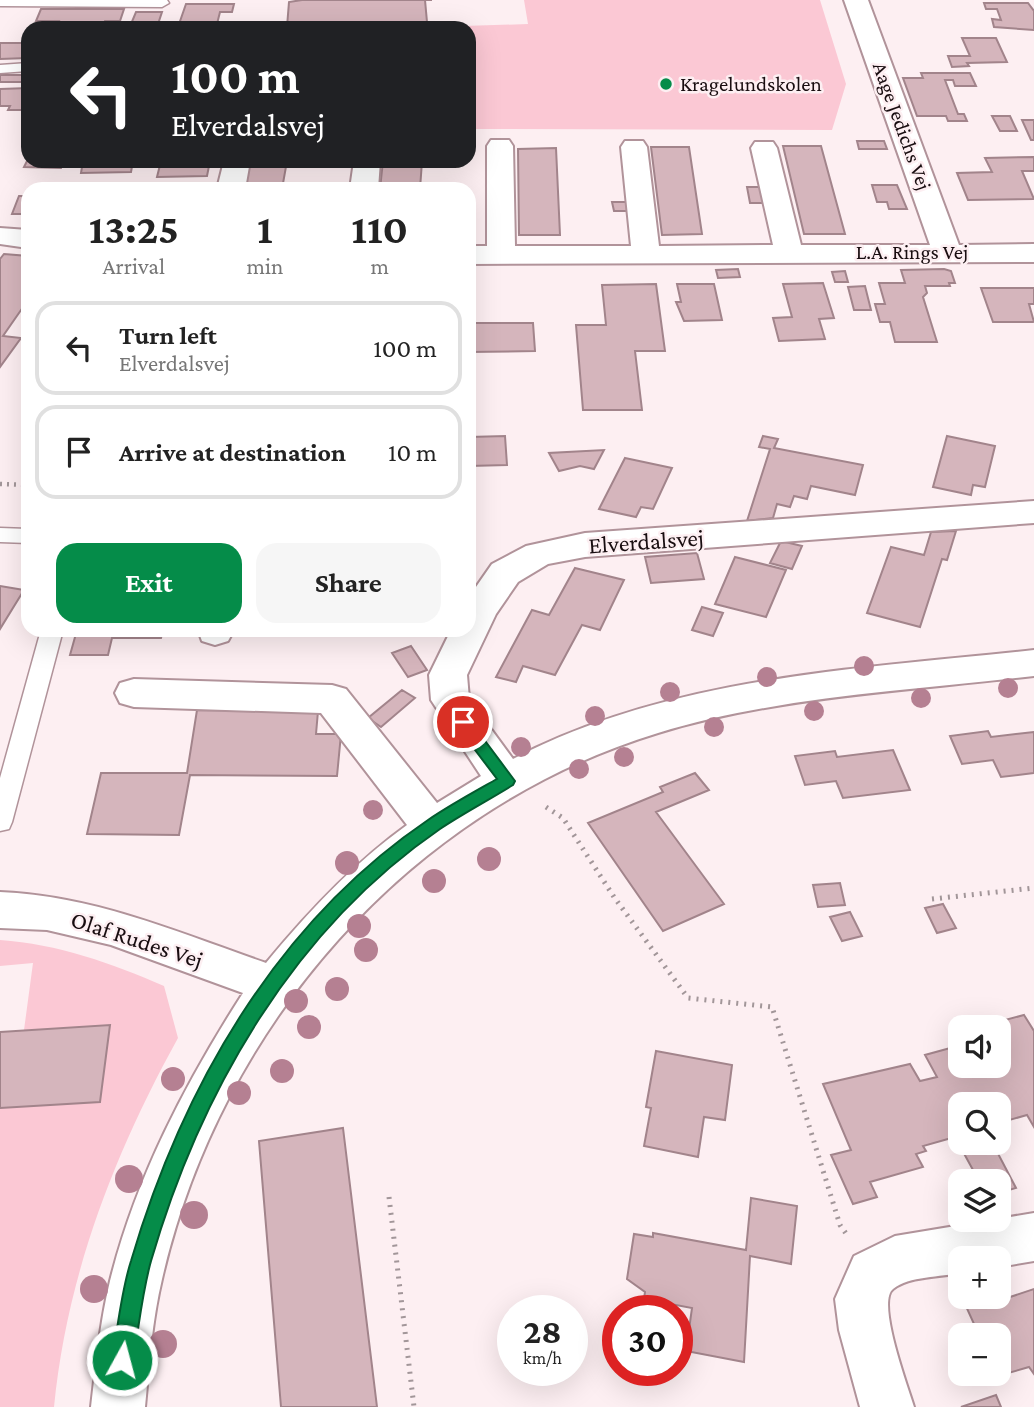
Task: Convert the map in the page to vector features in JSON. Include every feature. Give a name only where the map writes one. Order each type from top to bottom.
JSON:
[{"type":"street","name":"Aage Jedichs Vej","points":[[856,0],[947,252]]},
{"type":"street","points":[[499,146],[501,255]]},
{"type":"street","points":[[634,147],[646,254]]},
{"type":"street","points":[[764,148],[789,253]]},
{"type":"street","points":[[0,236],[21,238]]},
{"type":"street","name":"L.A. Rings Vej","points":[[476,255],[1034,253]]},
{"type":"street","name":"Elverdalsvej","points":[[476,616],[505,573],[538,554],[584,545],[1034,512]]},
{"type":"street","name":"Elverdalsvej","points":[[466,637],[448,675],[450,700],[507,781]]},
{"type":"street","points":[[118,1407],[125,1336],[138,1275],[167,1184],[193,1118],[232,1045],[271,984],[319,927],[377,870],[433,825],[507,781],[560,752],[648,721],[735,700],[1034,663]]},
{"type":"street","points":[[134,693],[332,699],[408,799],[433,825]]},
{"type":"street","name":"Olaf Rudes Vej","points":[[0,909],[47,912],[114,928],[271,984]]},
{"type":"street","points":[[887,1407],[865,1329],[861,1299],[872,1273],[895,1260],[1034,1237]]},
{"type":"lane","points":[[0,2],[162,3]]},
{"type":"lane","points":[[0,69],[21,68]]},
{"type":"lane","points":[[0,535],[21,536]]},
{"type":"lane","points":[[0,822],[50,637]]},
{"type":"path","points":[[0,484],[21,485]]},
{"type":"path","points":[[507,781],[563,818],[614,897],[688,998],[772,1007],[840,1225],[872,1273]]},
{"type":"path","points":[[932,899],[1034,888]]},
{"type":"path","points":[[389,1197],[414,1407]]},
{"type":"shaded area","name":"Kragelundskolen","points":[[524,0],[820,0],[846,84],[832,130],[476,129],[476,26],[528,24]]},
{"type":"shaded area","points":[[0,940],[63,950],[164,986],[178,1038],[133,1126],[97,1216],[70,1310],[54,1407],[0,1407],[0,1108],[100,1101],[110,1026],[24,1030],[33,963],[0,966]]},
{"type":"building","points":[[425,0],[427,21],[287,21],[289,2]]},
{"type":"building","points":[[984,3],[1028,3],[1034,11],[1034,30],[994,27],[992,19],[1001,20],[997,9],[986,9]]},
{"type":"building","points":[[186,4],[234,4],[232,12],[220,12],[218,21],[180,21]]},
{"type":"building","points":[[41,9],[124,9],[120,21],[36,21]]},
{"type":"building","points":[[136,12],[162,12],[159,21],[132,21]]},
{"type":"building","points":[[962,38],[996,38],[1007,62],[967,63],[969,66],[952,67],[948,56],[970,56]]},
{"type":"building","points":[[0,43],[21,43],[21,58],[0,59]]},
{"type":"building","points":[[921,73],[970,73],[976,86],[955,86],[953,80],[945,80],[958,114],[964,114],[967,121],[948,121],[946,116],[917,116],[903,78],[923,78]]},
{"type":"building","points":[[0,75],[21,75],[21,82],[0,82]]},
{"type":"building","points":[[21,88],[21,110],[8,110],[10,106],[0,106],[0,89]]},
{"type":"building","points":[[992,116],[1010,116],[1017,131],[1000,131]]},
{"type":"building","points":[[1022,120],[1034,120],[1034,140],[1031,140]]},
{"type":"building","points":[[857,141],[884,141],[887,149],[859,149]]},
{"type":"building","points":[[783,146],[821,146],[845,234],[804,234]]},
{"type":"building","points":[[651,147],[689,147],[702,234],[662,235]]},
{"type":"building","points":[[556,148],[560,235],[519,235],[518,149]]},
{"type":"building","points":[[1034,157],[1034,171],[1022,171],[1034,199],[968,200],[957,173],[992,172],[985,158]]},
{"type":"building","points":[[82,168],[132,168],[131,172],[81,173]]},
{"type":"building","points":[[159,168],[209,168],[207,176],[157,177]]},
{"type":"building","points":[[248,168],[286,168],[283,182],[245,182]]},
{"type":"building","points":[[382,168],[422,168],[420,182],[381,182]]},
{"type":"building","points":[[872,185],[897,185],[907,209],[889,209],[887,202],[877,202]]},
{"type":"building","points":[[747,187],[764,187],[767,203],[750,203]]},
{"type":"building","points":[[19,196],[21,196],[21,214],[12,214]]},
{"type":"building","points":[[612,202],[628,202],[630,211],[614,211]]},
{"type":"building","points":[[4,254],[21,255],[21,310],[3,336],[21,338],[0,367],[0,259]]},
{"type":"building","points":[[738,269],[740,277],[718,278],[716,270]]},
{"type":"building","points":[[901,270],[951,271],[955,283],[949,283],[950,286],[925,286],[927,293],[923,297],[937,342],[895,342],[890,322],[880,322],[875,304],[885,304],[879,283],[905,283]]},
{"type":"building","points":[[845,271],[848,282],[835,282],[832,272]]},
{"type":"building","points":[[823,283],[834,318],[819,319],[825,339],[779,341],[773,318],[792,317],[783,284]]},
{"type":"building","points":[[656,284],[665,351],[635,351],[642,410],[583,410],[576,325],[606,325],[602,285]]},
{"type":"building","points":[[677,284],[714,284],[722,320],[684,321],[676,302],[681,302]]},
{"type":"building","points":[[865,286],[871,310],[854,310],[848,287]]},
{"type":"building","points":[[981,288],[1034,288],[1034,304],[1029,304],[1034,322],[993,322]]},
{"type":"building","points":[[476,323],[533,323],[535,351],[476,352]]},
{"type":"building","points":[[505,436],[507,465],[476,466],[476,437]]},
{"type":"building","points":[[763,436],[778,439],[774,448],[863,465],[855,495],[811,486],[807,499],[794,496],[790,507],[777,504],[773,518],[747,521],[770,449],[759,447]]},
{"type":"building","points":[[947,436],[995,446],[985,487],[973,485],[971,495],[933,487]]},
{"type":"building","points":[[604,450],[594,469],[580,466],[559,471],[549,453]]},
{"type":"building","points":[[625,458],[672,468],[653,509],[641,507],[636,517],[599,509]]},
{"type":"building","points":[[956,531],[947,560],[942,559],[920,627],[867,613],[891,547],[924,555],[931,532]]},
{"type":"building","points":[[781,541],[802,546],[792,569],[770,563]]},
{"type":"building","points":[[697,553],[704,579],[651,583],[645,557]]},
{"type":"building","points":[[735,557],[786,570],[766,617],[715,604]]},
{"type":"building","points":[[575,568],[624,580],[600,630],[582,625],[555,675],[523,666],[516,682],[496,677],[532,610],[549,615]]},
{"type":"building","points":[[0,586],[21,590],[21,595],[0,629]]},
{"type":"building","points":[[702,607],[723,613],[713,636],[692,630]]},
{"type":"building","points":[[75,637],[161,637],[112,638],[108,655],[70,655]]},
{"type":"building","points":[[411,646],[427,670],[408,677],[392,653]]},
{"type":"building","points":[[402,690],[415,698],[381,727],[368,718]]},
{"type":"building","points":[[197,710],[318,711],[316,734],[341,734],[337,776],[190,775],[179,835],[87,834],[101,773],[187,773]]},
{"type":"building","points":[[988,731],[991,737],[1034,732],[1034,773],[1001,777],[993,760],[962,764],[950,736]]},
{"type":"building","points":[[893,750],[910,790],[843,798],[836,781],[805,785],[795,756],[835,751],[837,757]]},
{"type":"building","points":[[695,773],[709,790],[656,812],[724,904],[663,931],[588,823],[663,792],[660,787]]},
{"type":"building","points":[[840,883],[845,905],[818,907],[813,885]]},
{"type":"building","points":[[943,904],[956,928],[937,933],[925,908]]},
{"type":"building","points":[[850,912],[862,936],[842,941],[830,917]]},
{"type":"building","points":[[1024,1015],[1034,1031],[1034,1127],[1027,1115],[1011,1120],[1011,1092],[948,1092],[948,1139],[923,1146],[926,1151],[916,1154],[923,1167],[870,1182],[877,1197],[853,1204],[831,1155],[851,1150],[823,1084],[910,1064],[920,1081],[937,1077],[925,1055],[948,1049],[948,1078],[1011,1078],[1011,1018]]},
{"type":"building","points":[[110,1025],[100,1102],[0,1108],[0,1032]]},
{"type":"building","points":[[656,1051],[732,1065],[725,1120],[704,1117],[698,1157],[644,1146],[651,1108],[646,1107]]},
{"type":"building","points":[[343,1128],[377,1407],[281,1407],[259,1141]]},
{"type":"building","points":[[965,1155],[999,1155],[1006,1169],[972,1169]]},
{"type":"building","points":[[751,1198],[797,1206],[791,1264],[750,1256],[744,1362],[693,1352],[693,1295],[645,1295],[645,1292],[627,1279],[634,1234],[653,1237],[653,1233],[746,1250]]},
{"type":"building","points":[[1034,1289],[1034,1374],[1029,1367],[1011,1372],[1011,1323],[974,1323],[967,1309],[1011,1309],[1011,1297]]},
{"type":"building","points":[[996,1395],[1001,1407],[961,1407]]},
{"type":"place","name":"Kragelundskolen","points":[[666,84]]},
{"type":"route","points":[[122,1360],[140,1263],[193,1118],[232,1045],[271,984],[319,927],[377,870],[433,825],[507,781],[463,722]]}]
